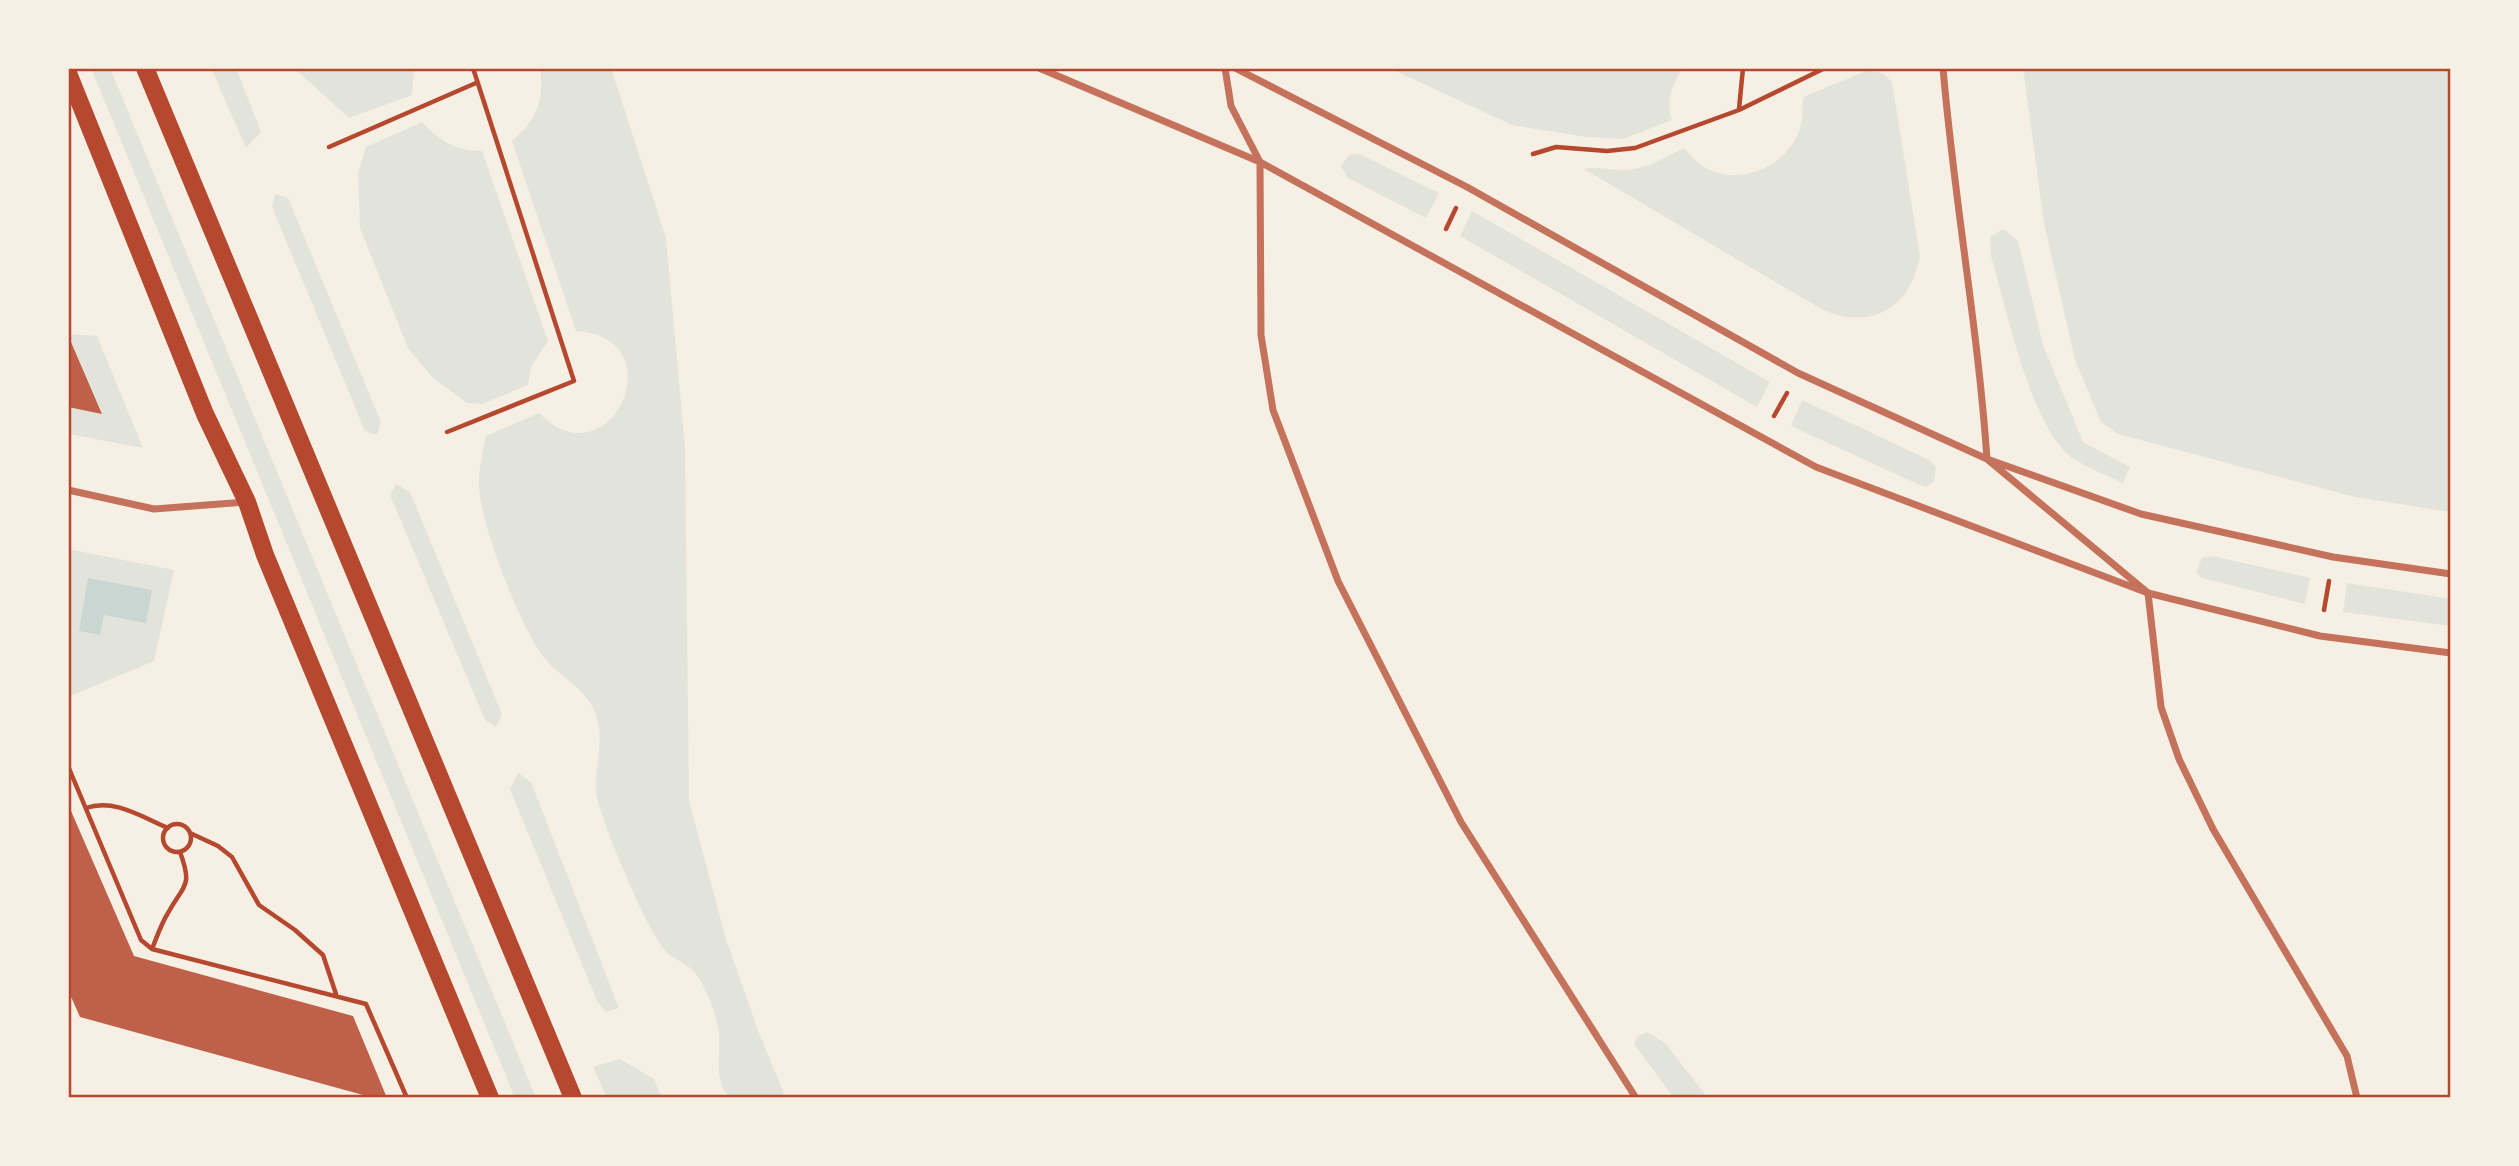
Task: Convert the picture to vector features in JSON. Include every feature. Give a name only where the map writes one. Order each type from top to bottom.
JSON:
[{"type":"main road","points":[[145,68],[573,1098]]},
{"type":"main road","points":[[68,73],[205,414],[247,502],[265,555],[490,1098]]},
{"type":"street","points":[[1039,68],[1260,162],[1816,467],[2148,593],[2320,636],[2451,653]]},
{"type":"street","points":[[1225,68],[1231,106],[1260,162],[1261,335],[1273,410],[1338,581],[1461,822],[1636,1098]]},
{"type":"street","points":[[1235,68],[1467,187],[1798,373],[1987,459],[2141,514],[2333,557],[2451,574]]},
{"type":"street","points":[[1943,68],[1948,129],[1980,364],[1987,459],[2148,593],[2161,706],[2179,759],[2213,829],[2347,1056],[2357,1098]]},
{"type":"street","points":[[68,491],[154,509],[247,502]]},
{"type":"path","points":[[447,432],[575,380],[473,68]]},
{"type":"path","points":[[1739,110],[1743,68]]},
{"type":"path","points":[[1533,154],[1556,147],[1607,151],[1635,148],[1739,110],[1825,68]]},
{"type":"path","points":[[329,147],[477,83]]},
{"type":"path","points":[[1446,229],[1458,204]]},
{"type":"path","points":[[1774,417],[1787,392]]},
{"type":"path","points":[[2325,610],[2329,581]]},
{"type":"path","points":[[68,766],[141,940],[152,949],[366,1004],[407,1098]]},
{"type":"path","points":[[86,808],[99,803],[117,806],[168,828]]},
{"type":"path","points":[[190,833],[189,845],[180,852],[170,851],[164,844],[163,835],[168,828],[176,824],[185,826],[190,833],[218,846],[232,858],[259,905],[295,930],[323,955],[337,995]]},
{"type":"path","points":[[152,949],[167,913],[185,890],[188,874],[180,852]]},
{"type":"shaded area","points":[[91,68],[110,68],[536,1098],[515,1098]]},
{"type":"shaded area","points":[[211,68],[236,68],[261,132],[246,148]]},
{"type":"shaded area","points":[[294,68],[414,68],[412,95],[349,118]]},
{"type":"shaded area","points":[[540,68],[611,68],[666,238],[685,447],[689,801],[726,939],[759,1033],[786,1098],[731,1098],[725,1092],[719,1074],[718,1027],[707,993],[693,970],[666,952],[655,935],[626,875],[601,812],[596,788],[600,738],[593,708],[582,692],[546,660],[536,646],[503,575],[486,522],[479,483],[486,436],[539,413],[565,431],[589,432],[609,421],[622,402],[628,379],[623,357],[607,339],[576,331],[512,141],[527,126],[537,109],[541,90]]},
{"type":"shaded area","points":[[1389,68],[1683,68],[1671,93],[1669,106],[1672,120],[1623,139],[1586,137],[1512,125]]},
{"type":"shaded area","points":[[2023,68],[2451,68],[2451,512],[2355,497],[2118,434],[2101,422],[2075,360],[2044,223]]},
{"type":"shaded area","points":[[1866,71],[1883,73],[1892,82],[1920,256],[1908,289],[1898,301],[1873,316],[1841,316],[1823,310],[1584,169],[1641,168],[1684,148],[1701,165],[1718,173],[1748,174],[1775,162],[1786,152],[1801,125],[1803,97]]},
{"type":"shaded area","points":[[422,122],[449,144],[482,151],[548,341],[531,367],[528,385],[482,404],[467,403],[433,378],[408,348],[360,228],[358,173],[366,147]]},
{"type":"shaded area","points":[[1359,154],[1439,193],[1426,218],[1348,178],[1341,166],[1349,155]]},
{"type":"shaded area","points":[[275,194],[288,198],[381,422],[377,435],[365,431],[272,207]]},
{"type":"shaded area","points":[[1472,211],[1770,382],[1757,407],[1460,236]]},
{"type":"shaded area","points":[[2003,229],[2018,241],[2043,345],[2083,442],[2130,467],[2123,483],[2074,459],[2059,444],[2045,422],[2022,366],[1991,256],[1990,237]]},
{"type":"shaded area","points":[[68,334],[97,336],[143,448],[68,434],[68,407],[102,413]]},
{"type":"shaded area","points":[[1802,400],[1929,460],[1936,467],[1934,481],[1926,487],[1913,482],[1791,426]]},
{"type":"shaded area","points":[[396,484],[410,492],[502,714],[496,727],[485,720],[390,495]]},
{"type":"shaded area","points":[[68,549],[174,570],[154,661],[68,697]]},
{"type":"shaded area","points":[[2213,556],[2310,578],[2305,604],[2202,578],[2196,572],[2202,558]]},
{"type":"shaded area","points":[[88,578],[152,590],[146,623],[104,615],[100,635],[79,631]]},
{"type":"shaded area","points":[[2347,583],[2451,599],[2451,626],[2343,612]]},
{"type":"shaded area","points":[[518,773],[531,782],[619,1008],[606,1012],[597,1001],[510,789]]},
{"type":"shaded area","points":[[1647,1032],[1665,1043],[1708,1098],[1674,1098],[1634,1044],[1638,1036]]},
{"type":"shaded area","points":[[620,1059],[654,1079],[662,1098],[607,1098],[593,1067]]},
{"type":"building","points":[[68,335],[102,414],[68,407]]},
{"type":"building","points":[[68,804],[134,956],[353,1016],[387,1098],[374,1098],[80,1017],[68,990]]}]
